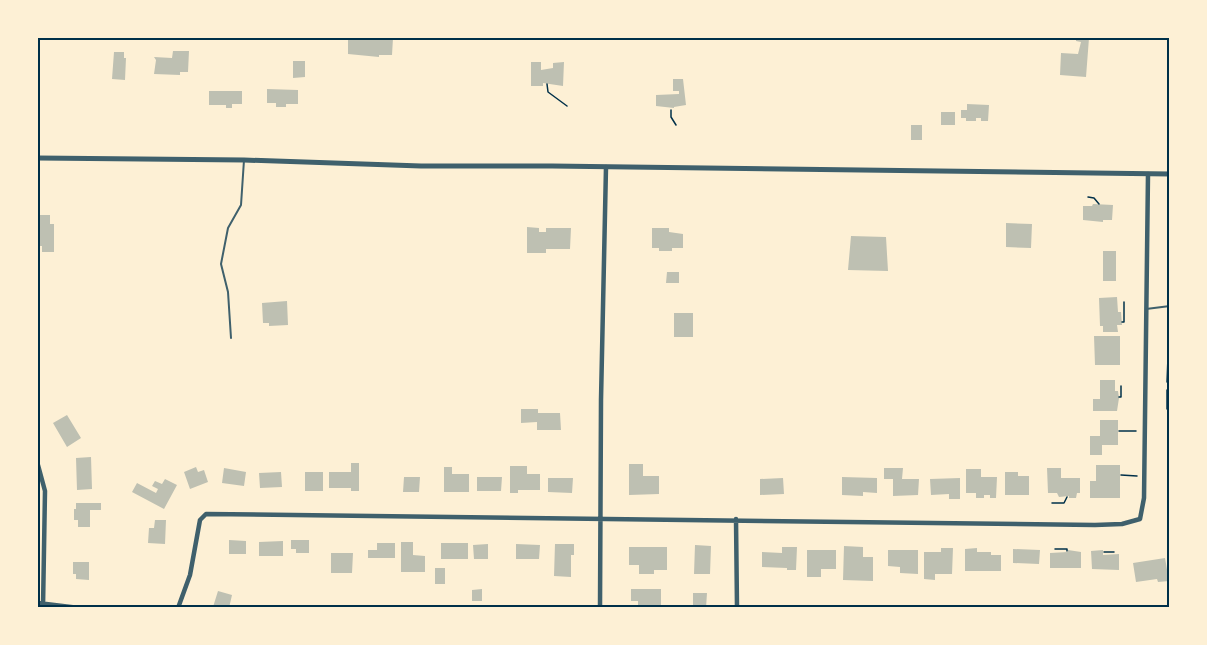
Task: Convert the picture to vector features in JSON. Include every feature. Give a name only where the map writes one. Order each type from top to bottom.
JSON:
[{"type":"street","points":[[38,158],[244,160],[421,166],[1170,174]]},
{"type":"street","points":[[600,608],[601,400],[606,167]]},
{"type":"street","points":[[178,608],[190,575],[200,520],[206,514],[1095,525],[1122,524],[1140,519],[1144,498],[1148,174]]},
{"type":"street","points":[[38,465],[45,491],[44,606]]},
{"type":"street","points":[[736,519],[737,608]]},
{"type":"street","points":[[38,603],[44,606],[79,608]]},
{"type":"lane","points":[[231,338],[228,292],[220,264],[228,228],[241,205],[244,160]]},
{"type":"lane","points":[[1146,309],[1170,306]]},
{"type":"path","points":[[547,84],[548,92],[567,106]]},
{"type":"path","points":[[671,110],[671,117],[676,124]]},
{"type":"path","points":[[1088,197],[1094,198],[1099,204]]},
{"type":"path","points":[[1122,322],[1124,322],[1124,302]]},
{"type":"path","points":[[1167,382],[1168,357],[1170,357]]},
{"type":"path","points":[[1119,397],[1121,397],[1121,386]]},
{"type":"path","points":[[1167,390],[1167,410]]},
{"type":"path","points":[[1119,431],[1137,431]]},
{"type":"path","points":[[1121,476],[1137,476]]},
{"type":"path","points":[[1052,503],[1065,502],[1067,496]]},
{"type":"path","points":[[1055,549],[1067,549],[1067,551]]},
{"type":"path","points":[[1104,552],[1114,552]]},
{"type":"building","points":[[348,38],[393,38],[392,55],[379,55],[379,57],[348,54]]},
{"type":"building","points":[[1076,38],[1089,38],[1086,77],[1060,75],[1061,53],[1078,54],[1081,42],[1076,41]]},
{"type":"building","points":[[173,51],[189,51],[188,72],[180,72],[180,75],[154,74],[156,60],[154,57],[172,58]]},
{"type":"building","points":[[114,52],[124,52],[125,80],[112,79]]},
{"type":"building","points":[[293,61],[305,61],[305,77],[293,78]]},
{"type":"building","points":[[531,62],[541,62],[541,70],[553,68],[553,63],[564,62],[563,86],[543,83],[543,86],[531,86]]},
{"type":"building","points":[[673,79],[683,79],[686,105],[674,108],[656,106],[656,95],[679,94],[679,91],[673,91]]},
{"type":"building","points":[[267,89],[298,90],[298,104],[276,107],[276,103],[267,103]]},
{"type":"building","points":[[209,91],[242,91],[242,104],[232,104],[232,108],[226,108],[226,105],[209,105]]},
{"type":"building","points":[[967,104],[989,105],[988,121],[976,118],[976,121],[966,121],[966,118],[961,118],[961,110],[967,110]]},
{"type":"building","points":[[941,112],[955,112],[955,125],[941,125]]},
{"type":"building","points":[[911,125],[922,125],[922,140],[911,140]]},
{"type":"building","points":[[1113,205],[1112,220],[1103,220],[1103,222],[1083,220],[1083,206]]},
{"type":"building","points":[[38,215],[50,215],[50,224],[54,224],[54,252],[42,252],[42,246],[38,246]]},
{"type":"building","points":[[1006,223],[1032,224],[1031,248],[1006,247]]},
{"type":"building","points":[[527,227],[539,228],[539,232],[546,232],[546,228],[571,228],[570,249],[546,249],[546,253],[527,253]]},
{"type":"building","points":[[652,228],[669,228],[669,232],[683,234],[683,248],[659,251],[659,248],[652,248]]},
{"type":"building","points":[[851,236],[886,237],[888,271],[848,270]]},
{"type":"building","points":[[1103,251],[1116,251],[1116,281],[1103,281]]},
{"type":"building","points":[[667,272],[679,272],[679,283],[666,283]]},
{"type":"building","points":[[1117,297],[1122,325],[1117,325],[1118,332],[1103,332],[1103,326],[1100,326],[1099,298]]},
{"type":"building","points":[[287,301],[288,325],[269,326],[269,323],[263,323],[262,303]]},
{"type":"building","points":[[674,313],[693,313],[693,337],[674,337]]},
{"type":"building","points":[[1094,336],[1120,336],[1120,365],[1095,365]]},
{"type":"building","points":[[1100,380],[1115,380],[1115,391],[1118,391],[1119,398],[1117,411],[1093,411],[1093,399],[1100,399]]},
{"type":"building","points":[[521,409],[538,409],[538,413],[560,413],[561,430],[537,430],[537,422],[521,423]]},
{"type":"building","points":[[67,415],[81,438],[67,447],[53,423]]},
{"type":"building","points":[[1100,420],[1118,420],[1118,445],[1102,445],[1102,455],[1090,455],[1090,436],[1100,436]]},
{"type":"building","points":[[91,457],[92,489],[77,490],[76,458]]},
{"type":"building","points":[[351,463],[359,463],[359,491],[351,491],[351,488],[329,488],[329,472],[351,472]]},
{"type":"building","points":[[629,464],[643,464],[643,476],[659,476],[659,494],[629,495]]},
{"type":"building","points":[[1096,465],[1120,465],[1120,498],[1090,498],[1090,481],[1096,481]]},
{"type":"building","points":[[510,466],[527,466],[527,474],[540,474],[540,490],[518,490],[518,493],[510,493]]},
{"type":"building","points":[[196,467],[198,472],[204,470],[208,482],[190,489],[184,472]]},
{"type":"building","points":[[444,467],[452,467],[452,474],[469,474],[469,492],[444,492]]},
{"type":"building","points":[[224,468],[246,472],[244,486],[222,483]]},
{"type":"building","points":[[884,468],[903,468],[902,479],[919,479],[918,495],[893,496],[893,479],[884,479]]},
{"type":"building","points":[[1047,468],[1061,468],[1061,478],[1080,478],[1080,493],[1077,493],[1076,498],[1059,497],[1057,493],[1048,493]]},
{"type":"building","points":[[966,469],[981,469],[981,477],[997,477],[996,498],[984,495],[984,498],[976,498],[976,493],[966,493]]},
{"type":"building","points":[[281,472],[282,487],[260,488],[259,473]]},
{"type":"building","points":[[305,472],[323,472],[323,491],[305,491]]},
{"type":"building","points":[[1005,472],[1018,472],[1018,476],[1029,476],[1029,495],[1005,495]]},
{"type":"building","points":[[404,477],[420,477],[419,492],[403,492]]},
{"type":"building","points":[[477,477],[502,477],[501,491],[477,491]]},
{"type":"building","points":[[842,477],[877,478],[877,493],[863,492],[863,496],[842,495]]},
{"type":"building","points":[[548,478],[573,478],[572,493],[548,492]]},
{"type":"building","points":[[783,478],[784,494],[760,495],[760,479]]},
{"type":"building","points":[[960,478],[960,499],[949,499],[949,494],[931,495],[930,479]]},
{"type":"building","points":[[165,479],[177,485],[164,509],[132,492],[137,483],[156,493],[158,489],[152,486],[155,481],[162,484]]},
{"type":"building","points":[[76,503],[101,503],[101,510],[90,510],[90,527],[78,527],[78,520],[74,520]]},
{"type":"building","points":[[155,520],[166,520],[165,544],[148,543],[149,528],[154,528]]},
{"type":"building","points":[[229,540],[246,541],[246,554],[229,554]]},
{"type":"building","points":[[291,540],[309,540],[309,553],[296,553],[296,549],[291,549]]},
{"type":"building","points":[[283,541],[283,556],[259,556],[259,542]]},
{"type":"building","points":[[401,542],[413,542],[413,555],[425,556],[425,572],[401,572]]},
{"type":"building","points":[[377,543],[395,543],[395,558],[368,558],[368,550],[377,550]]},
{"type":"building","points":[[441,543],[468,543],[468,559],[441,559]]},
{"type":"building","points":[[488,544],[488,559],[474,559],[473,545]]},
{"type":"building","points":[[516,544],[540,545],[539,559],[516,559]]},
{"type":"building","points":[[555,544],[574,544],[574,555],[571,555],[571,577],[554,576]]},
{"type":"building","points":[[695,545],[711,546],[710,574],[694,574]]},
{"type":"building","points":[[844,546],[863,547],[863,557],[873,557],[873,581],[843,580]]},
{"type":"building","points":[[629,547],[667,547],[667,570],[654,570],[654,574],[639,574],[639,565],[629,565]]},
{"type":"building","points":[[782,547],[797,547],[796,570],[762,567],[762,552],[782,553]]},
{"type":"building","points":[[941,548],[953,548],[952,574],[935,574],[935,580],[924,579],[924,552],[941,552]]},
{"type":"building","points":[[977,548],[977,552],[1001,555],[1001,571],[965,571],[965,549]]},
{"type":"building","points":[[1013,549],[1040,550],[1039,564],[1013,563]]},
{"type":"building","points":[[807,550],[836,550],[836,569],[821,569],[821,577],[807,577]]},
{"type":"building","points":[[888,550],[918,550],[918,574],[900,573],[900,567],[888,566]]},
{"type":"building","points":[[1068,550],[1081,552],[1081,568],[1050,568],[1050,553],[1068,552]]},
{"type":"building","points":[[1103,550],[1103,555],[1119,554],[1119,570],[1092,569],[1091,551]]},
{"type":"building","points":[[331,553],[353,553],[352,573],[331,573]]},
{"type":"building","points":[[1165,558],[1169,581],[1158,582],[1157,579],[1136,582],[1133,563]]},
{"type":"building","points":[[73,562],[89,562],[89,580],[76,579],[76,574],[73,574]]},
{"type":"building","points":[[435,568],[445,568],[445,584],[435,584]]},
{"type":"building","points":[[482,589],[482,601],[472,601],[472,590]]},
{"type":"building","points":[[631,589],[661,589],[661,607],[638,608],[638,601],[631,601]]},
{"type":"building","points":[[218,591],[232,595],[229,608],[213,607]]},
{"type":"building","points":[[693,593],[707,593],[706,608],[693,608]]}]
